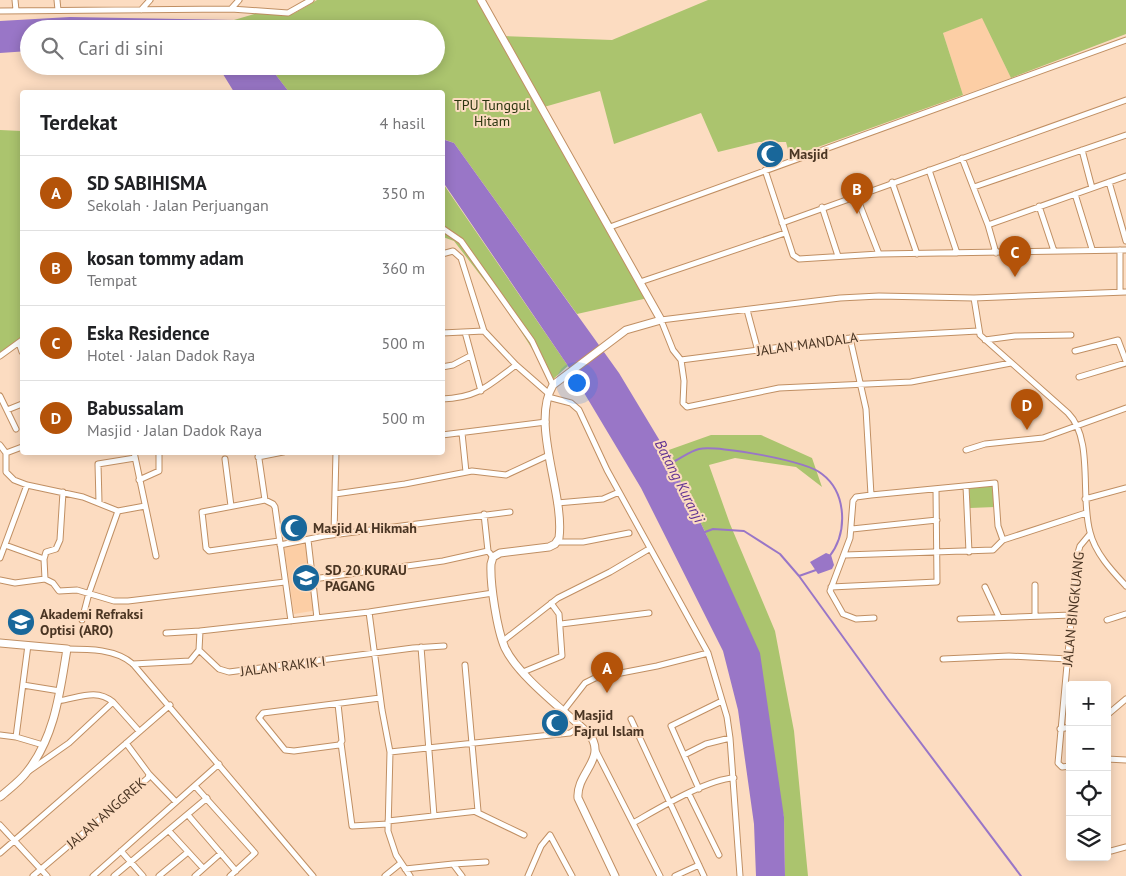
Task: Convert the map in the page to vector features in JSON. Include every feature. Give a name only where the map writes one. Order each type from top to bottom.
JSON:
[{"type":"street","points":[[15,0],[16,10]]},
{"type":"street","points":[[58,0],[58,10]]},
{"type":"street","points":[[141,10],[150,0]]},
{"type":"street","points":[[231,8],[238,0]]},
{"type":"street","points":[[0,11],[231,8],[288,13],[311,0]]},
{"type":"street","points":[[481,0],[661,320],[673,350],[681,360],[684,381],[683,403],[687,407],[778,388],[911,382],[1011,363]]},
{"type":"street","points":[[610,227],[1126,40]]},
{"type":"street","points":[[782,223],[822,207],[1126,100]]},
{"type":"street","points":[[974,187],[1126,135]]},
{"type":"street","points":[[1082,150],[1092,188]]},
{"type":"street","points":[[962,158],[988,225],[996,254]]},
{"type":"street","points":[[557,542],[560,535],[546,422],[548,395],[553,385],[565,374],[610,340],[634,327],[661,320],[840,298],[879,296],[974,298],[1123,292],[1123,250],[996,254],[879,254],[799,259],[793,255],[765,170]]},
{"type":"street","points":[[929,170],[957,253]]},
{"type":"street","points":[[988,225],[1126,176]]},
{"type":"street","points":[[892,182],[917,254]]},
{"type":"street","points":[[1110,182],[1126,240]]},
{"type":"street","points":[[1075,194],[1092,250]]},
{"type":"street","points":[[856,195],[879,254]]},
{"type":"street","points":[[1040,206],[1054,251]]},
{"type":"street","points":[[822,207],[838,256]]},
{"type":"street","points":[[445,230],[461,241],[532,341],[553,385]]},
{"type":"street","points":[[640,282],[785,233]]},
{"type":"street","points":[[445,253],[453,251],[461,258],[484,331],[548,395],[571,403],[579,410],[598,453],[708,653],[722,701],[730,738],[740,876]]},
{"type":"street","points":[[974,298],[978,331],[985,340],[1068,412],[1078,424],[1082,447],[1086,513],[1090,534],[1103,560],[1126,586]]},
{"type":"street","points":[[747,310],[758,351]]},
{"type":"street","points":[[445,333],[484,331]]},
{"type":"street","name":"JALAN MANDALA","points":[[681,360],[850,338],[978,331]]},
{"type":"street","points":[[465,332],[481,391]]},
{"type":"street","points":[[985,340],[1008,337],[1071,335]]},
{"type":"street","points":[[850,338],[866,409],[872,495]]},
{"type":"street","points":[[1075,351],[1116,340],[1124,348],[1126,362],[1079,377]]},
{"type":"street","points":[[0,356],[20,343]]},
{"type":"street","points":[[445,366],[453,365],[470,356]]},
{"type":"street","points":[[445,399],[468,397],[481,391],[516,365]]},
{"type":"street","points":[[0,396],[16,429]]},
{"type":"street","points":[[7,410],[20,405]]},
{"type":"street","points":[[966,450],[986,444],[1043,438],[1126,408]]},
{"type":"street","points":[[445,435],[546,422]]},
{"type":"street","points":[[462,433],[466,472]]},
{"type":"street","points":[[0,445],[6,453],[5,466],[8,476],[26,486],[63,492],[99,502],[118,511],[145,506]]},
{"type":"street","points":[[6,453],[20,449]]},
{"type":"street","points":[[99,502],[98,464],[134,455],[156,556]]},
{"type":"street","points":[[139,480],[159,471],[159,455]]},
{"type":"street","points":[[258,455],[265,500]]},
{"type":"street","points":[[334,534],[336,455]]},
{"type":"street","points":[[336,494],[406,484],[466,472],[509,475],[549,455]]},
{"type":"street","points":[[225,459],[231,506]]},
{"type":"street","points":[[874,618],[856,618],[842,614],[832,597],[831,587],[845,555],[852,530],[853,500],[856,497],[996,483],[998,526],[1003,540]]},
{"type":"street","points":[[0,558],[26,486]]},
{"type":"street","points":[[966,486],[969,552]]},
{"type":"street","points":[[1085,499],[1126,488]]},
{"type":"street","points":[[831,587],[936,583],[938,580],[938,552],[936,489]]},
{"type":"street","points":[[45,579],[44,559],[46,552],[56,549],[60,540],[63,492]]},
{"type":"street","points":[[556,503],[603,499],[619,492]]},
{"type":"street","points":[[291,621],[279,543],[275,507],[271,502],[265,500],[202,512],[206,550],[210,552],[279,543],[308,540],[334,534],[484,514],[510,512]]},
{"type":"street","points":[[82,620],[89,593],[118,511]]},
{"type":"street","points":[[845,555],[993,550],[1003,540],[1086,513]]},
{"type":"street","points":[[484,514],[488,551],[493,557]]},
{"type":"street","points":[[852,530],[937,520]]},
{"type":"street","points":[[629,533],[583,542],[557,542],[549,547],[500,553],[493,557],[491,568],[493,593],[503,641],[511,656],[523,672],[591,736],[596,751],[660,876]]},
{"type":"street","name":"JALAN BINGKUANG","points":[[1066,766],[1062,767],[1058,763],[1077,556],[1080,546],[1090,534]]},
{"type":"street","points":[[308,540],[317,618]]},
{"type":"street","points":[[5,545],[44,559]]},
{"type":"street","points":[[503,641],[551,604],[650,549]]},
{"type":"street","points":[[313,579],[443,561],[488,551]]},
{"type":"street","points":[[0,580],[15,583],[45,579],[53,583],[59,591],[77,590],[114,601],[128,601],[285,582]]},
{"type":"street","points":[[1035,585],[1035,616]]},
{"type":"street","points":[[984,587],[999,617]]},
{"type":"street","points":[[166,633],[200,631],[369,612],[493,593]]},
{"type":"street","points":[[523,672],[562,656],[561,624],[558,611],[551,604]]},
{"type":"street","points":[[369,612],[380,698],[390,752],[388,834],[410,876]]},
{"type":"street","points":[[561,624],[649,613]]},
{"type":"street","points":[[1107,620],[1126,614]]},
{"type":"street","points":[[960,619],[1072,615]]},
{"type":"street","points":[[133,664],[187,663],[196,656],[199,650],[200,631]]},
{"type":"street","points":[[0,642],[102,651],[124,657],[133,664],[170,706],[313,876]]},
{"type":"street","points":[[16,737],[28,645]]},
{"type":"street","name":"JALAN RAKIK I","points":[[199,650],[219,669],[230,672],[421,647],[444,646]]},
{"type":"street","points":[[421,647],[434,816]]},
{"type":"street","points":[[26,773],[43,745],[58,701],[67,648]]},
{"type":"street","points":[[564,710],[585,683],[595,678],[657,666],[708,653]]},
{"type":"street","points":[[943,659],[1009,656],[1068,659]]},
{"type":"street","points":[[465,665],[479,807],[476,812]]},
{"type":"street","points":[[23,685],[60,691]]},
{"type":"street","points":[[58,701],[98,694],[105,696],[113,702],[139,731]]},
{"type":"street","points":[[341,743],[294,751],[285,750],[266,728],[259,716],[263,713],[380,698]]},
{"type":"street","points":[[1111,712],[1126,699]]},
{"type":"street","points":[[699,789],[671,729],[672,724],[722,701]]},
{"type":"street","points":[[0,797],[26,773],[69,743],[113,702]]},
{"type":"street","points":[[338,704],[352,826],[476,812],[524,835]]},
{"type":"street","points":[[0,853],[170,706]]},
{"type":"street","points":[[631,719],[704,876]]},
{"type":"street","points":[[390,752],[472,742],[570,734],[580,726]]},
{"type":"street","points":[[1060,729],[1066,728]]},
{"type":"street","points":[[0,736],[16,737],[43,745]]},
{"type":"street","points":[[684,755],[706,744],[730,738]]},
{"type":"street","name":"JALAN ANGGREK","points":[[33,876],[148,778],[149,774],[126,743]]},
{"type":"street","points":[[596,751],[579,787],[578,798],[615,876]]},
{"type":"street","points":[[1111,759],[1126,760]]},
{"type":"street","points":[[92,876],[220,764]]},
{"type":"street","points":[[149,774],[176,802]]},
{"type":"street","points":[[633,823],[699,789],[724,779],[734,778]]},
{"type":"street","points":[[195,786],[255,853],[230,876]]},
{"type":"street","points":[[689,794],[719,855]]},
{"type":"street","points":[[114,876],[207,798]]},
{"type":"street","points":[[188,815],[236,871]]},
{"type":"street","points":[[0,825],[47,876]]},
{"type":"street","points":[[169,831],[203,868]]},
{"type":"street","points":[[528,876],[540,846],[550,835],[572,876]]},
{"type":"street","points":[[1111,851],[1126,847]]},
{"type":"street","points":[[121,850],[130,863],[143,876]]},
{"type":"street","points":[[160,876],[188,852]]},
{"type":"street","points":[[195,876],[221,853]]},
{"type":"street","points":[[385,876],[401,862]]},
{"type":"street","points":[[406,869],[486,862]]},
{"type":"street","points":[[453,864],[462,876]]},
{"type":"street","points":[[675,876],[699,865]]},
{"type":"shaded area","points":[[982,17],[1011,78],[963,95],[943,33]]},
{"type":"shaded area","points":[[309,542],[318,610],[294,614],[284,546]]},
{"type":"green space","name":"TPU Tunggul Hitam","points":[[317,0],[482,0],[503,36],[612,40],[708,0],[1126,0],[1126,34],[1011,78],[982,18],[943,33],[963,95],[790,157],[786,142],[759,142],[718,152],[701,113],[614,144],[600,91],[544,107],[613,225],[648,298],[577,314],[454,143],[445,140],[445,90],[287,90],[276,75],[445,75],[445,20],[234,20],[258,13],[293,14]]},
{"type":"green space","points":[[0,130],[20,131],[20,341],[0,356]]},
{"type":"green space","points":[[445,186],[568,366],[552,380],[508,311],[454,241],[445,238]]},
{"type":"green space","points":[[711,435],[761,435],[812,458],[822,487],[796,467],[735,458],[709,465],[730,524],[775,631],[794,731],[808,876],[785,876],[784,817],[707,536],[666,451]]},
{"type":"green space","points":[[994,486],[995,507],[970,508],[969,487]]},
{"type":"water","points":[[70,17],[234,20],[20,20],[20,52],[0,53],[0,21]]},
{"type":"water","points":[[224,75],[276,75],[287,90],[233,90]]},
{"type":"water","name":"Batang Kuranji","points":[[445,140],[454,143],[619,373],[666,451],[707,536],[760,653],[784,817],[785,876],[756,876],[754,824],[738,710],[723,651],[641,488],[568,366],[445,185]]},
{"type":"water","points":[[826,553],[831,555],[834,565],[832,569],[818,574],[810,562]]},
{"type":"waterway","name":"Batang Kuranji","points":[[671,463],[699,449],[725,449],[782,459],[813,469],[822,474],[836,492],[842,514],[839,537],[829,557]]},
{"type":"waterway","points":[[705,532],[713,529],[744,531],[780,554],[799,576],[887,698],[1021,876]]},
{"type":"waterway","points":[[799,576],[816,570]]},
{"type":"place","name":"Masjid","points":[[770,154]]},
{"type":"place","name":"kosan tommy adam","points":[[857,214]]},
{"type":"place","name":"Eska Residence","points":[[1015,277]]},
{"type":"place","name":"Babussalam","points":[[1027,430]]},
{"type":"place","name":"Masjid Al Hikmah","points":[[294,528]]},
{"type":"place","name":"SD 20 KURAU PAGANG","points":[[306,578]]},
{"type":"place","name":"Akademi Refraksi Optisi (ARO)","points":[[21,622]]},
{"type":"place","name":"SD SABIHISMA","points":[[607,693]]},
{"type":"place","name":"Masjid Fajrul Islam","points":[[555,723]]}]
